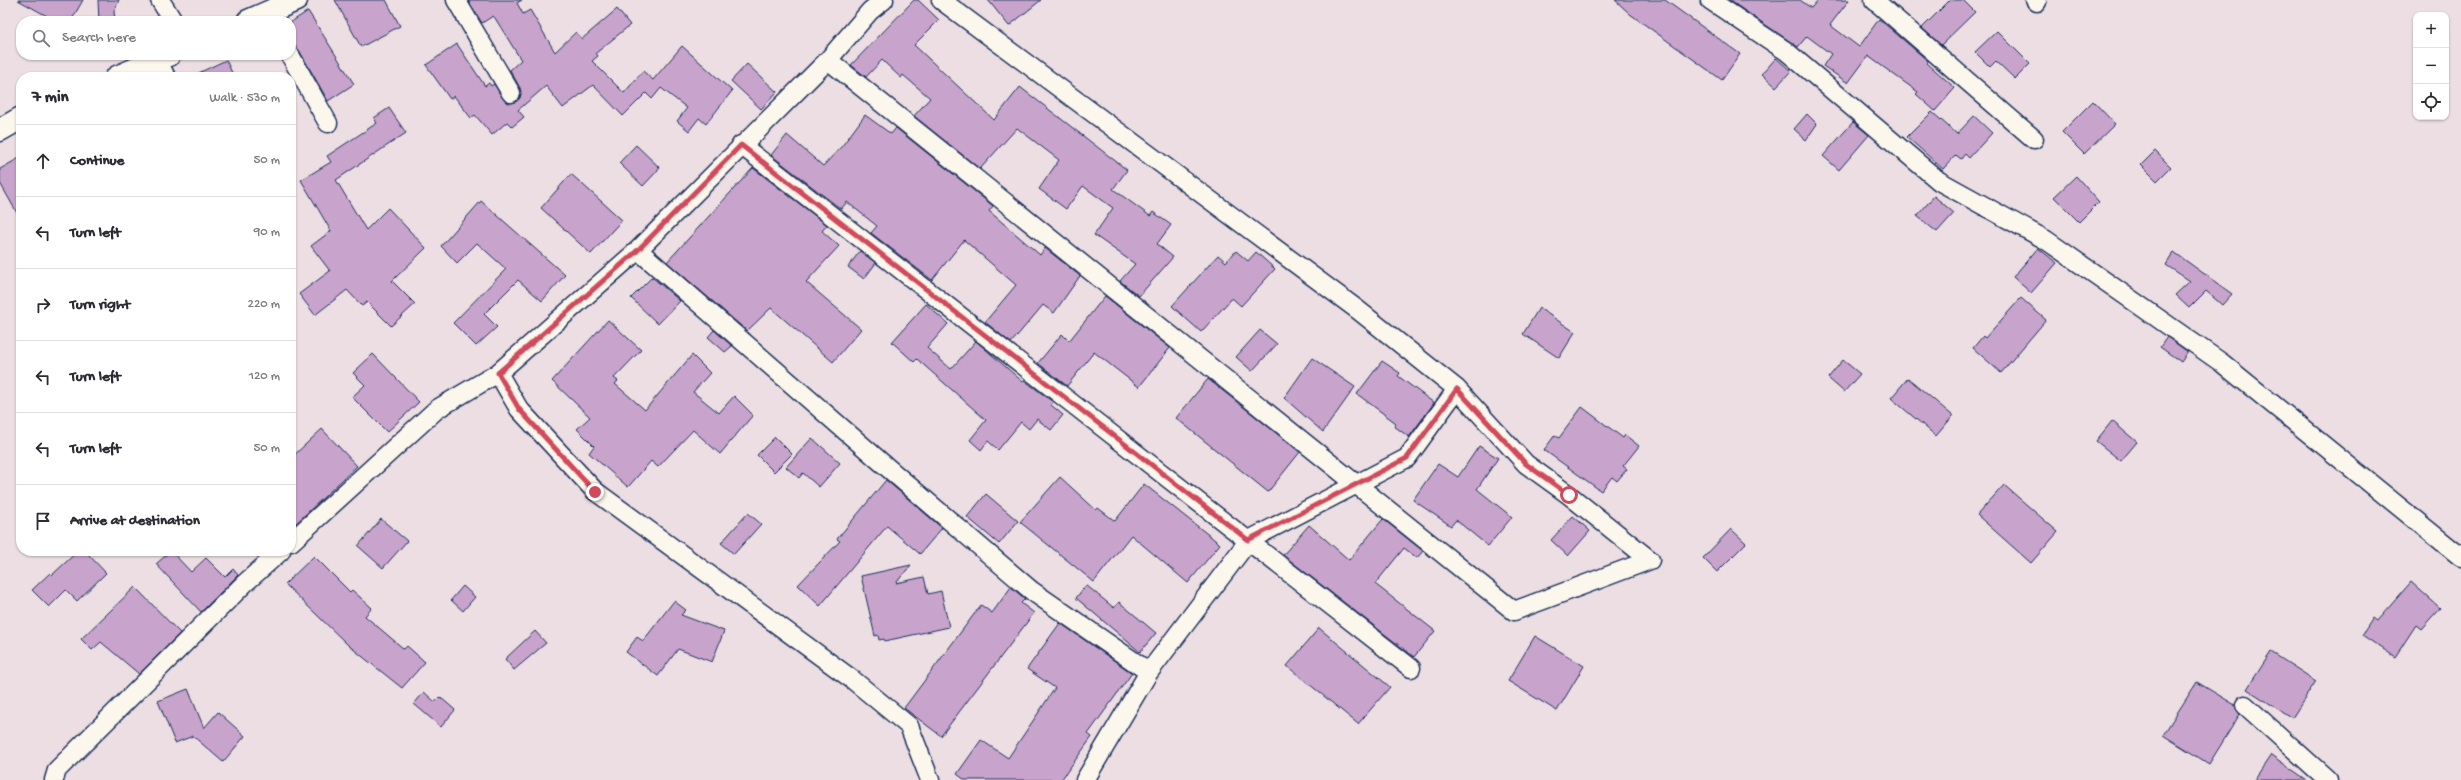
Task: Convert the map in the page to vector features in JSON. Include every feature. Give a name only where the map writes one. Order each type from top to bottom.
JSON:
[{"type":"street","points":[[160,0],[170,16]]},
{"type":"street","points":[[266,16],[296,0]]},
{"type":"street","points":[[456,0],[511,93]]},
{"type":"street","points":[[296,537],[437,409],[498,373],[638,250],[741,145],[828,60],[870,11],[884,0]]},
{"type":"street","points":[[828,60],[1514,611],[1650,560],[1526,464],[1457,389],[1358,310],[941,0]]},
{"type":"street","points":[[1710,0],[1786,51],[1939,181],[2046,240],[2222,363],[2461,557]]},
{"type":"street","points":[[1874,0],[2034,139]]},
{"type":"street","points":[[293,60],[328,123]]},
{"type":"street","points":[[135,72],[164,64]]},
{"type":"street","points":[[0,130],[16,121]]},
{"type":"street","points":[[741,145],[1411,668]]},
{"type":"street","points":[[638,250],[875,457],[1032,591],[1149,672]]},
{"type":"street","points":[[498,373],[519,409],[595,492],[847,675],[909,726],[930,780]]},
{"type":"street","points":[[1085,780],[1149,672],[1248,540],[1407,458],[1457,389]]},
{"type":"street","points":[[54,780],[57,770],[245,583],[275,556]]},
{"type":"street","points":[[2245,705],[2328,780]]},
{"type":"building","points":[[18,0],[83,0],[74,16],[47,16]]},
{"type":"building","points":[[98,0],[119,0],[114,11],[114,16],[99,16]]},
{"type":"building","points":[[335,0],[386,0],[400,26],[361,47]]},
{"type":"building","points":[[468,0],[522,0],[517,3],[523,14],[530,10],[555,52],[576,32],[582,39],[617,9],[630,25],[596,53],[598,56],[592,61],[624,93],[643,71],[653,80],[682,46],[732,91],[706,124],[699,118],[689,131],[677,121],[687,108],[661,88],[652,99],[646,93],[623,116],[593,85],[563,108],[546,86],[518,110],[524,117],[512,127],[507,122],[492,135],[475,115],[471,118],[454,96],[450,99],[426,65],[457,44],[485,86],[489,83],[491,86],[494,84],[506,102],[512,103],[520,98],[520,88],[510,70],[521,60],[495,18],[493,16],[482,23]]},
{"type":"building","points":[[914,0],[918,0],[939,20],[914,45],[994,120],[1020,87],[1127,170],[1113,189],[1150,216],[1153,212],[1171,225],[1157,244],[1173,257],[1139,296],[1120,281],[1135,264],[1094,235],[1113,208],[1083,186],[1066,209],[1039,189],[1059,160],[1017,128],[980,169],[914,116],[930,98],[903,75],[901,78],[882,60],[866,77],[851,65]]},
{"type":"building","points":[[988,0],[1041,0],[1009,26]]},
{"type":"building","points":[[1615,0],[1665,0],[1740,54],[1722,80],[1630,14]]},
{"type":"building","points":[[1729,0],[1800,0],[1811,8],[1818,0],[1849,0],[1830,25],[1859,47],[1879,19],[1928,61],[1927,63],[1955,88],[1935,111],[1916,94],[1918,92],[1868,56],[1848,83],[1823,66],[1831,54],[1807,36],[1798,47]]},
{"type":"building","points":[[1950,0],[1963,0],[1975,12],[1941,45],[1922,28]]},
{"type":"building","points":[[308,11],[354,84],[328,101],[299,50],[296,47],[296,19]]},
{"type":"building","points":[[1997,31],[2030,64],[2015,79],[1996,61],[1990,67],[1975,52]]},
{"type":"building","points":[[1776,58],[1791,71],[1776,87],[1762,74]]},
{"type":"building","points":[[226,60],[232,72],[201,72]]},
{"type":"building","points":[[747,64],[777,92],[761,109],[731,81]]},
{"type":"building","points":[[2093,101],[2115,124],[2084,154],[2062,132]]},
{"type":"building","points":[[389,108],[406,133],[336,180],[366,230],[388,208],[426,248],[392,281],[415,304],[391,326],[367,302],[362,306],[347,290],[315,315],[299,294],[330,271],[311,246],[331,231],[301,180],[331,162],[327,156],[377,123],[374,118]]},
{"type":"building","points":[[1932,112],[1957,134],[1974,116],[1992,133],[1969,158],[1965,154],[1961,159],[1956,155],[1943,169],[1907,137]]},
{"type":"building","points":[[1807,114],[1817,124],[1806,140],[1794,129]]},
{"type":"building","points":[[865,115],[891,134],[896,128],[993,206],[989,211],[1040,255],[1045,248],[1080,276],[1054,313],[1043,305],[1011,343],[985,322],[1016,285],[964,240],[932,280],[871,233],[877,226],[847,202],[841,209],[771,155],[787,135],[823,166],[842,146]]},
{"type":"building","points":[[1853,122],[1869,135],[1839,170],[1823,156]]},
{"type":"building","points":[[636,145],[660,168],[643,186],[619,163]]},
{"type":"building","points":[[2155,151],[2171,167],[2157,181],[2141,165]]},
{"type":"building","points":[[16,160],[16,211],[0,183],[0,169]]},
{"type":"building","points":[[753,168],[827,225],[822,231],[839,246],[806,282],[861,329],[833,362],[771,308],[747,331],[667,262]]},
{"type":"building","points":[[571,174],[622,220],[591,254],[541,208]]},
{"type":"building","points":[[2076,176],[2099,202],[2079,222],[2054,197]]},
{"type":"building","points":[[1934,196],[1954,213],[1937,232],[1917,216]]},
{"type":"building","points":[[481,201],[565,275],[542,301],[518,280],[484,314],[497,327],[476,346],[453,323],[506,269],[477,243],[457,263],[441,246]]},
{"type":"building","points":[[2038,248],[2057,263],[2031,293],[2013,277]]},
{"type":"building","points":[[860,251],[876,263],[864,279],[848,267]]},
{"type":"building","points":[[1236,251],[1248,261],[1256,252],[1275,269],[1241,306],[1232,298],[1201,332],[1172,306],[1218,255],[1226,262]]},
{"type":"building","points":[[2174,252],[2232,294],[2222,305],[2206,291],[2189,308],[2175,295],[2190,281],[2166,265]]},
{"type":"building","points":[[652,277],[680,301],[658,324],[631,298]]},
{"type":"building","points":[[1105,296],[1170,348],[1139,387],[1094,352],[1067,386],[1038,363],[1062,334],[1069,341]]},
{"type":"building","points":[[2021,298],[2046,320],[2001,373],[1973,348],[1983,336],[1985,338]]},
{"type":"building","points":[[926,304],[948,324],[927,348],[951,369],[976,341],[1023,382],[1024,380],[1053,402],[1051,405],[1063,415],[1051,430],[1037,419],[1029,429],[1021,422],[998,450],[988,441],[981,450],[970,440],[986,420],[917,359],[914,362],[892,342]]},
{"type":"building","points":[[1539,308],[1575,332],[1559,358],[1523,334]]},
{"type":"building","points":[[608,320],[641,350],[614,378],[618,381],[615,384],[645,410],[692,355],[710,373],[693,392],[719,413],[734,396],[753,415],[720,454],[693,430],[658,467],[651,461],[628,487],[589,453],[594,446],[577,429],[590,417],[552,381]]},
{"type":"building","points":[[714,330],[732,346],[725,352],[708,337]]},
{"type":"building","points":[[1260,330],[1277,344],[1252,371],[1236,357]]},
{"type":"building","points":[[2167,337],[2188,352],[2181,362],[2160,347]]},
{"type":"building","points":[[373,354],[419,402],[387,432],[352,397],[365,385],[353,373]]},
{"type":"building","points":[[1312,358],[1355,387],[1323,432],[1284,398]]},
{"type":"building","points":[[1843,360],[1860,374],[1844,392],[1828,378]]},
{"type":"building","points":[[1382,361],[1400,373],[1398,376],[1434,403],[1409,437],[1394,426],[1396,423],[1357,394]]},
{"type":"building","points":[[1908,378],[1953,416],[1936,436],[1891,398]]},
{"type":"building","points":[[1208,379],[1300,452],[1268,492],[1176,418]]},
{"type":"building","points":[[1582,407],[1623,438],[1625,435],[1639,446],[1623,466],[1627,469],[1617,481],[1612,477],[1601,491],[1544,450],[1555,435],[1559,438]]},
{"type":"building","points":[[2112,421],[2137,442],[2121,461],[2096,441]]},
{"type":"building","points":[[322,429],[357,466],[296,523],[296,453]]},
{"type":"building","points":[[775,437],[792,454],[774,472],[757,455]]},
{"type":"building","points":[[812,438],[840,463],[819,487],[803,473],[799,478],[786,467]]},
{"type":"building","points":[[1479,446],[1498,458],[1477,489],[1512,517],[1488,546],[1456,520],[1451,526],[1413,500],[1438,464],[1458,477]]},
{"type":"building","points":[[1060,477],[1096,510],[1098,508],[1115,521],[1144,484],[1220,544],[1188,583],[1131,535],[1094,582],[1020,522]]},
{"type":"building","points":[[886,480],[942,528],[920,554],[887,526],[820,606],[798,585],[840,541],[837,539]]},
{"type":"building","points":[[2004,485],[2058,532],[2031,563],[1977,515]]},
{"type":"building","points":[[986,494],[1018,521],[999,544],[967,517]]},
{"type":"building","points":[[748,513],[761,524],[734,554],[721,543]]},
{"type":"building","points":[[1573,516],[1590,531],[1568,556],[1551,540]]},
{"type":"building","points":[[381,519],[407,541],[383,568],[358,546]]},
{"type":"building","points":[[1383,519],[1423,551],[1417,558],[1404,548],[1375,584],[1435,631],[1414,657],[1283,555],[1309,525],[1349,560]]},
{"type":"building","points":[[1731,529],[1746,543],[1717,572],[1703,558]]},
{"type":"building","points":[[73,556],[90,556],[106,573],[77,601],[66,590],[49,607],[32,590],[50,573],[52,575]]},
{"type":"building","points":[[165,556],[176,556],[191,572],[206,558],[225,577],[233,569],[238,575],[201,612],[156,564]]},
{"type":"building","points":[[314,556],[350,592],[352,590],[372,608],[365,616],[404,649],[407,646],[425,662],[402,688],[348,645],[285,584]]},
{"type":"building","points":[[911,565],[896,583],[924,577],[928,594],[941,591],[949,627],[885,641],[884,639],[879,640],[878,635],[875,636],[861,576]]},
{"type":"building","points":[[2411,582],[2440,608],[2421,629],[2416,625],[2395,657],[2362,635],[2373,618],[2377,621]]},
{"type":"building","points":[[1086,585],[1114,608],[1119,602],[1156,633],[1140,652],[1076,598]]},
{"type":"building","points":[[463,586],[475,597],[463,611],[451,600]]},
{"type":"building","points":[[135,587],[180,633],[139,674],[101,642],[92,650],[81,639]]},
{"type":"building","points":[[1011,587],[1025,599],[1021,603],[1034,613],[941,736],[904,708],[981,605],[992,613]]},
{"type":"building","points":[[674,601],[686,610],[681,615],[724,631],[712,662],[678,649],[658,676],[626,652],[637,637],[643,641]]},
{"type":"building","points":[[1060,623],[1132,673],[1088,734],[1092,737],[1061,780],[965,780],[957,774],[981,740],[1008,758],[1055,688],[1027,669]]},
{"type":"building","points":[[1319,628],[1390,687],[1358,724],[1287,666]]},
{"type":"building","points":[[535,631],[546,643],[514,670],[505,659]]},
{"type":"building","points":[[1535,636],[1584,666],[1557,711],[1508,681]]},
{"type":"building","points":[[2271,652],[2316,681],[2292,718],[2247,689]]},
{"type":"building","points":[[2197,682],[2235,705],[2240,714],[2209,764],[2163,735]]},
{"type":"building","points":[[188,689],[204,728],[218,712],[245,736],[223,762],[193,736],[175,743],[158,701]]},
{"type":"building","points":[[424,692],[435,702],[440,697],[455,710],[441,727],[414,704]]},
{"type":"building","points":[[2271,755],[2307,780],[2254,780]]},
{"type":"route","points":[[595,492],[519,409],[498,373],[638,250],[741,145],[1248,540],[1407,458],[1457,389],[1526,464],[1569,495]]}]
